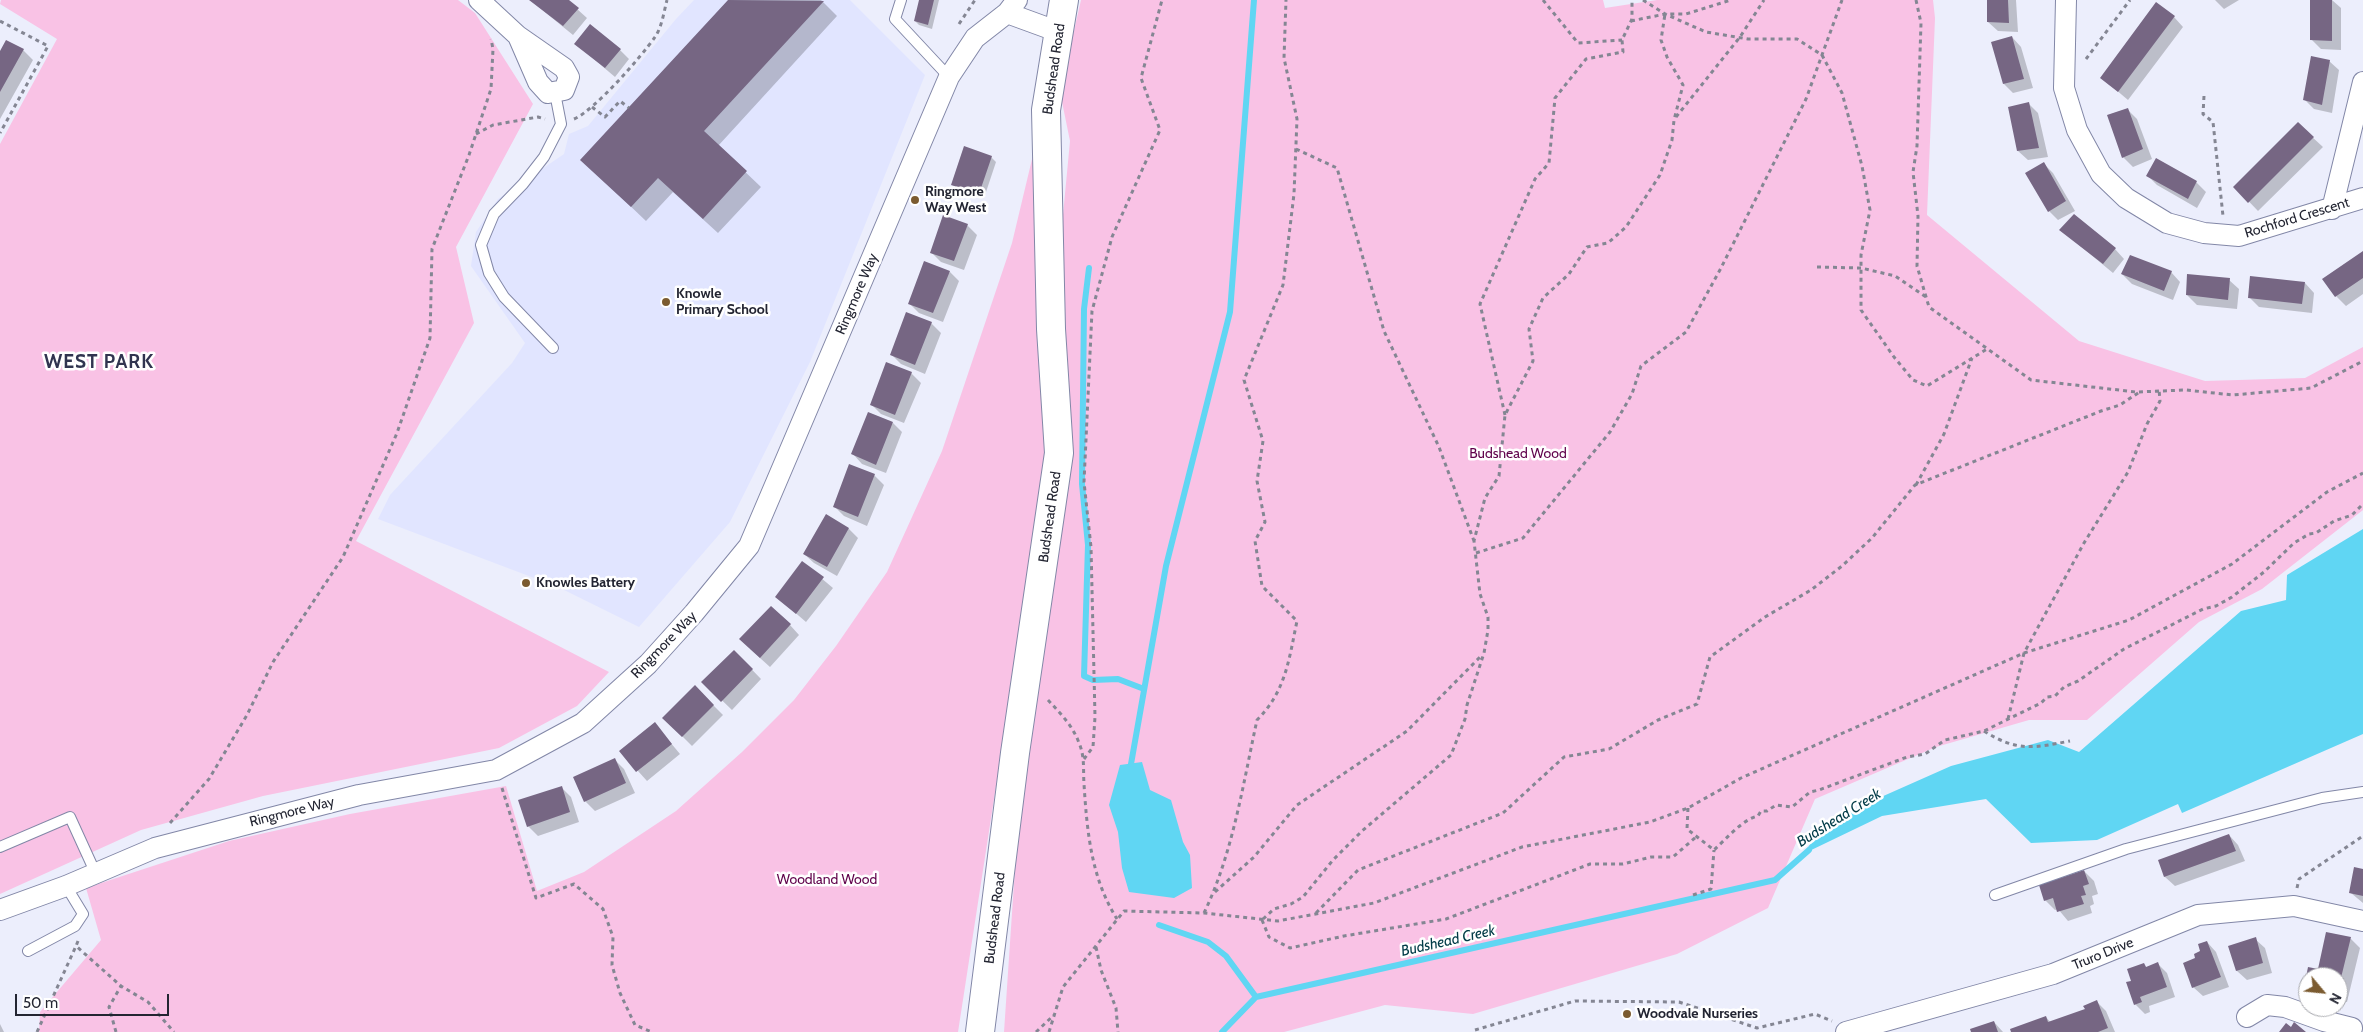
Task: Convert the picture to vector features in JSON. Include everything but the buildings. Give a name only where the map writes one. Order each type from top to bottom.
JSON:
[{"type":"street","name":"Budshead Road","points":[[980,1032],[1026,679],[1059,454],[1051,329],[1046,110],[1064,0]]},
{"type":"street","name":"Rochford Crescent","points":[[2066,0],[2064,88],[2077,130],[2101,174],[2126,198],[2167,223],[2204,233],[2239,236],[2363,198]]},
{"type":"street","points":[[485,6],[518,36],[564,68],[568,77],[568,85],[564,90],[548,93],[538,82],[518,36]]},
{"type":"street","name":"Ringmore Way","points":[[0,910],[66,886],[164,845],[360,795],[496,770],[582,723],[648,664],[694,614],[749,546],[949,77],[975,38],[1012,6],[1059,32]]},
{"type":"street","points":[[2332,209],[2363,82]]},
{"type":"street","name":"Truro Drive","points":[[1851,1031],[2053,974],[2198,915],[2294,906],[2363,921]]},
{"type":"street","points":[[2247,1017],[2267,1005],[2285,1007],[2324,1021],[2356,1026]]},
{"type":"lane","points":[[901,0],[895,20],[949,77]]},
{"type":"lane","points":[[553,348],[504,297],[489,273],[481,245],[494,214],[523,184],[544,157],[560,124],[555,93]]},
{"type":"lane","points":[[1995,894],[2126,849],[2322,798],[2363,792]]},
{"type":"lane","points":[[0,847],[70,817],[96,874]]},
{"type":"lane","points":[[28,951],[75,926],[83,914],[66,886]]},
{"type":"path","points":[[476,134],[493,125],[538,117],[560,124],[584,115],[656,36],[667,0]]},
{"type":"path","points":[[1084,759],[1093,747],[1095,717],[1091,546],[1084,482],[1092,311],[1112,237],[1160,130],[1141,78],[1162,0]]},
{"type":"path","points":[[1204,913],[1214,892],[1235,824],[1257,720],[1269,708],[1283,685],[1297,621],[1262,586],[1255,541],[1265,522],[1257,481],[1262,441],[1244,380],[1283,285],[1294,194],[1297,119],[1284,58],[1286,0]]},
{"type":"path","points":[[1542,0],[1578,43],[1622,40]]},
{"type":"path","points":[[1474,541],[1485,498],[1499,476],[1505,415],[1480,304],[1535,179],[1549,163],[1555,98],[1586,59],[1623,52],[1622,40],[1631,22],[1632,0]]},
{"type":"path","points":[[1643,0],[1665,14],[1706,32],[1740,38],[1797,38],[1822,55],[1842,94],[1862,166],[1870,210],[1861,255],[1861,310],[1894,357],[1913,380],[1927,386],[1988,348]]},
{"type":"path","points":[[1631,22],[1665,14],[1686,14],[1731,0]]},
{"type":"path","points":[[1674,120],[1740,38],[1764,0]]},
{"type":"path","points":[[1476,553],[1523,538],[1610,432],[1632,394],[1641,366],[1686,332],[1721,268],[1806,100],[1842,0]]},
{"type":"path","points":[[1916,0],[1921,23],[1917,146],[1912,172],[1918,216],[1917,266],[1930,307],[2031,380],[2141,391],[2186,390],[2233,395],[2312,388],[2363,361]]},
{"type":"path","points":[[2087,58],[2130,0]]},
{"type":"path","points":[[167,826],[209,778],[247,715],[274,662],[343,556],[397,433],[430,338],[432,248],[476,134],[491,89],[493,49],[485,6]]},
{"type":"path","points":[[1505,415],[1533,361],[1530,329],[1543,298],[1569,274],[1587,247],[1608,243],[1626,228],[1660,175],[1672,140],[1674,120],[1683,85],[1667,57],[1661,40],[1665,14]]},
{"type":"path","points":[[0,21],[48,46],[0,133]]},
{"type":"path","points":[[2204,96],[2203,114],[2213,122],[2224,234]]},
{"type":"path","points":[[592,107],[605,117],[620,101],[629,108]]},
{"type":"path","points":[[1262,920],[1274,909],[1291,904],[1303,897],[1333,860],[1362,831],[1451,754],[1465,719],[1470,692],[1484,653],[1488,617],[1480,594],[1474,541],[1438,447],[1384,331],[1337,168],[1296,149]]},
{"type":"path","points":[[1817,267],[1861,268],[1895,276],[1927,298]]},
{"type":"path","points":[[1315,914],[1358,870],[1503,812],[1564,757],[1609,749],[1658,720],[1696,704],[1710,658],[1765,617],[1811,590],[1842,566],[1872,538],[1915,485],[1944,434],[1972,358]]},
{"type":"path","points":[[2008,719],[2024,653],[2084,543],[2128,472],[2147,424],[2160,401],[2159,390]]},
{"type":"path","points":[[1915,485],[2120,405],[2141,391]]},
{"type":"path","points":[[1049,1032],[1063,987],[1124,911],[1204,913],[1278,921],[1374,903],[1522,847],[1650,822],[1688,808],[1741,778],[2024,653],[2129,620],[2232,564],[2327,492],[2363,472]]},
{"type":"path","points":[[1693,895],[1711,890],[1714,850],[1730,834],[1751,818],[1758,816],[1761,811],[1767,811],[1776,805],[1792,807],[1810,792],[1907,757],[1925,754],[1945,740],[1984,731],[2041,704],[2047,697],[2055,696],[2064,687],[2078,681],[2124,649],[2155,635],[2184,618],[2224,602],[2264,572],[2294,543],[2309,534],[2316,533],[2334,521],[2352,515],[2363,504]]},
{"type":"path","points":[[1214,892],[1254,857],[1297,805],[1408,731],[1484,653]]},
{"type":"path","points":[[1026,679],[1068,722],[1079,742],[1084,759],[1089,843],[1102,892],[1117,919]]},
{"type":"path","points":[[1984,731],[2000,741],[2034,748],[2070,741]]},
{"type":"path","points":[[496,770],[536,898],[574,884],[603,909],[613,937],[612,965],[620,992],[635,1024],[652,1032]]},
{"type":"path","points":[[1688,808],[1686,829],[1714,850]]},
{"type":"path","points":[[2294,906],[2299,878],[2363,836]]},
{"type":"path","points":[[1262,920],[1269,937],[1290,948],[1344,936],[1446,919],[1590,864],[1623,864],[1651,857],[1673,858],[1696,837]]},
{"type":"path","points":[[36,1032],[78,938]]},
{"type":"path","points":[[76,946],[121,986],[148,1002],[174,1032]]},
{"type":"path","points":[[1096,946],[1101,970],[1116,1008],[1118,1032]]},
{"type":"path","points":[[116,1032],[109,1007],[121,986]]},
{"type":"path","points":[[1475,1030],[1575,1001],[1679,1002],[1757,1028],[1815,1014],[1851,1031]]},
{"type":"path","points":[[1036,1032],[1055,1014]]},
{"type":"shaded area","name":"Knowle Primary School","points":[[694,0],[850,0],[925,75],[810,362],[730,522],[639,627],[558,587],[378,519],[390,495],[512,363],[525,343],[471,266],[476,232],[498,199],[564,154],[569,134],[588,126],[676,19]]},
{"type":"green space","points":[[1,0],[458,0],[475,13],[533,104],[456,247],[474,323],[356,541],[609,672],[577,706],[499,748],[263,796],[141,830],[0,894],[0,144],[57,39],[0,4]]},
{"type":"green space","name":"Budshead Wood","points":[[1081,0],[1603,0],[1605,8],[1657,0],[1933,0],[1935,18],[1927,215],[2079,341],[2205,381],[2305,378],[2363,347],[2363,510],[2262,589],[2199,622],[2087,720],[2029,720],[1936,747],[1815,799],[1768,908],[1677,954],[1473,1014],[1385,1005],[1284,1032],[1004,1032],[1020,794],[1037,700],[1056,289],[1070,141],[1060,92]]},
{"type":"green space","name":"Woodland Wood","points":[[1033,155],[1039,229],[1046,462],[958,1032],[39,1032],[40,1012],[101,940],[86,888],[229,841],[350,814],[506,786],[537,891],[584,872],[676,811],[742,752],[794,700],[836,646],[887,572],[942,451],[1012,243]]},
{"type":"water","points":[[2363,529],[2363,734],[2182,813],[2178,804],[2097,840],[2031,843],[1986,799],[1882,816],[1803,854],[1827,821],[1951,766],[2048,740],[2079,752],[2241,611],[2286,600],[2287,575]]},
{"type":"water","points":[[1142,762],[1150,790],[1171,800],[1183,842],[1190,855],[1192,888],[1174,898],[1129,892],[1122,868],[1118,832],[1109,805],[1120,765]]},
{"type":"waterway","points":[[1131,764],[1166,566],[1230,312],[1254,0]]},
{"type":"waterway","points":[[1089,268],[1084,309],[1082,484],[1088,545],[1084,676],[1093,680],[1118,679],[1144,689]]},
{"type":"waterway","name":"Budshead Creek","points":[[1222,1032],[1256,997],[1775,880],[1809,850]]},
{"type":"waterway","points":[[1159,925],[1208,942],[1226,956],[1256,997]]},
{"type":"place","name":"Ringmore Way West","points":[[915,200]]},
{"type":"place","name":"Knowle Primary School","points":[[666,302]]},
{"type":"place","name":"Knowles Battery","points":[[526,583]]},
{"type":"place","name":"Woodvale Nurseries","points":[[1627,1014]]},
{"type":"district","name":"WEST PARK","points":[[99,362]]}]
